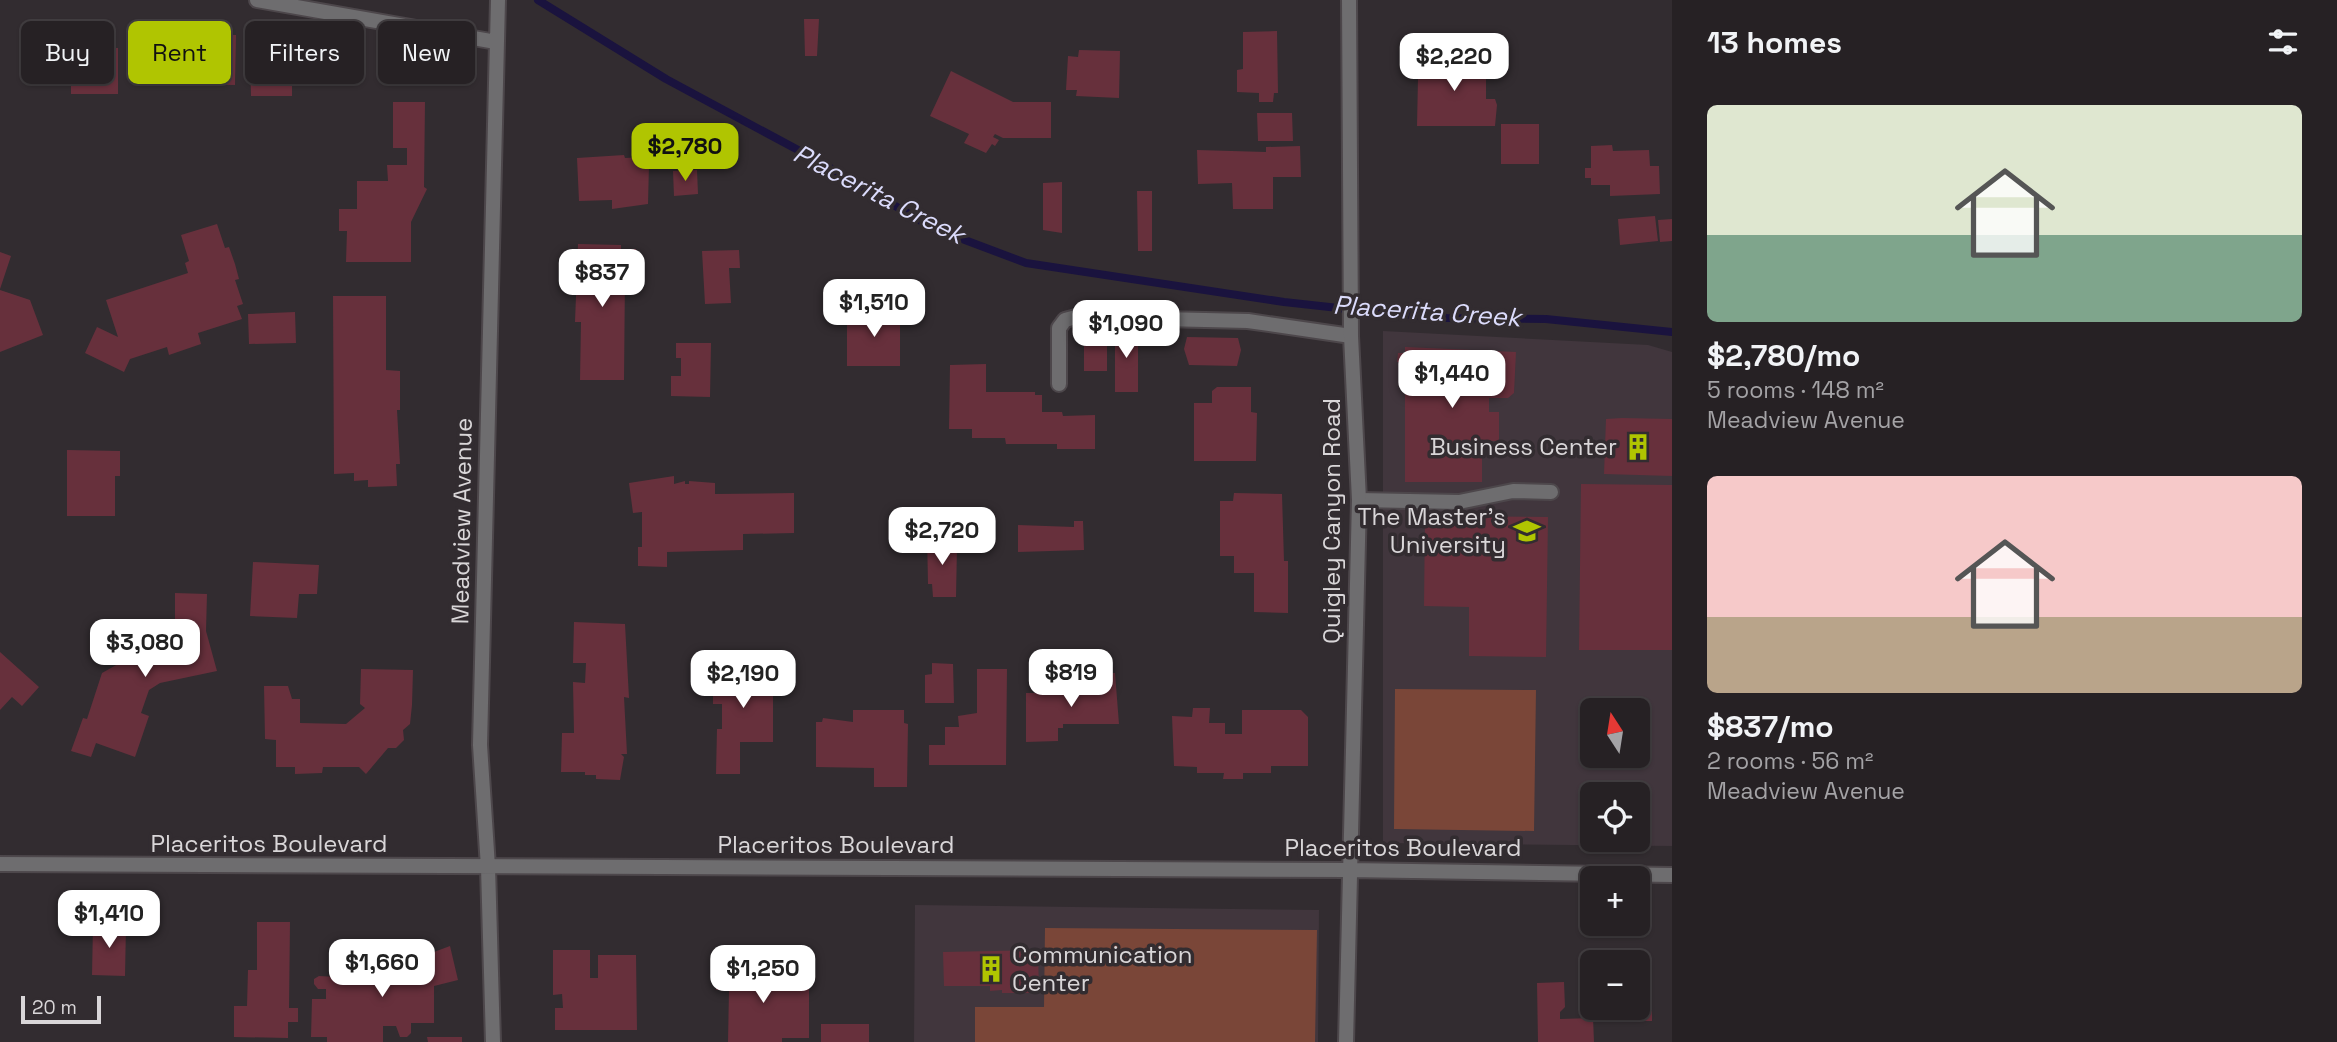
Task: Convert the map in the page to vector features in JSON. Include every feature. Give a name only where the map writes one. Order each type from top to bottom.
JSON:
[{"type":"street","points":[[257,0],[496,42]]},
{"type":"street","name":"Meadview Avenue","points":[[493,1042],[488,867],[480,745],[498,0]]},
{"type":"street","name":"Quigley Canyon Road","points":[[1346,1042],[1348,870],[1359,500],[1351,336],[1349,0]]},
{"type":"street","points":[[1059,384],[1059,328],[1065,320],[1076,317],[1248,321],[1351,336]]},
{"type":"street","points":[[1359,500],[1459,502],[1513,491],[1551,492]]},
{"type":"street","name":"Placeritos Boulevard","points":[[0,864],[1348,870],[1672,875]]},
{"type":"shaded area","name":"The Master's University","points":[[1383,331],[1648,345],[1672,352],[1672,846],[1650,846],[1650,782],[1580,782],[1580,845],[1383,843]]},
{"type":"shaded area","points":[[1395,689],[1536,690],[1534,831],[1394,829]]},
{"type":"shaded area","points":[[915,905],[1319,910],[1318,1042],[914,1042]]},
{"type":"shaded area","points":[[1045,928],[1317,930],[1315,1042],[975,1042],[975,1007],[1044,1007]]},
{"type":"building","points":[[804,19],[819,19],[817,56],[805,56]]},
{"type":"building","points":[[1277,31],[1278,93],[1274,93],[1273,102],[1259,102],[1259,93],[1237,92],[1237,70],[1243,69],[1243,32]]},
{"type":"building","points":[[231,35],[236,35],[235,85],[177,84],[231,84]]},
{"type":"building","points":[[114,48],[118,48],[118,94],[71,94],[71,84],[114,84]]},
{"type":"building","points":[[1079,50],[1120,51],[1119,98],[1076,96],[1077,90],[1066,90],[1068,56],[1078,57]]},
{"type":"building","points":[[1448,56],[1486,60],[1486,99],[1495,99],[1497,105],[1495,126],[1417,126],[1418,78],[1424,71],[1424,57]]},
{"type":"building","points":[[951,71],[1013,102],[1051,102],[1051,138],[1003,138],[995,134],[993,137],[999,140],[995,146],[992,144],[986,153],[964,143],[969,134],[930,116]]},
{"type":"building","points":[[251,84],[292,84],[292,96],[251,96]]},
{"type":"building","points":[[393,102],[425,102],[424,187],[427,189],[411,222],[411,262],[346,262],[347,231],[339,231],[339,209],[357,209],[357,181],[388,181],[387,165],[407,165],[407,148],[393,148]]},
{"type":"building","points":[[1257,113],[1292,113],[1293,141],[1258,141]]},
{"type":"building","points":[[1501,124],[1539,124],[1539,164],[1501,164]]},
{"type":"building","points":[[700,134],[700,156],[688,156],[688,165],[674,166],[672,135]]},
{"type":"building","points":[[1612,145],[1613,151],[1649,150],[1650,166],[1659,166],[1660,194],[1610,196],[1610,185],[1591,185],[1591,178],[1585,178],[1585,168],[1591,168],[1591,146]]},
{"type":"building","points":[[1300,146],[1301,177],[1273,177],[1273,209],[1233,209],[1232,183],[1198,184],[1197,150],[1266,152],[1266,147]]},
{"type":"building","points":[[624,155],[625,158],[646,157],[646,165],[649,165],[648,204],[612,209],[612,200],[579,201],[577,158]]},
{"type":"building","points":[[697,170],[698,194],[674,196],[673,171]]},
{"type":"building","points":[[1062,182],[1062,233],[1043,230],[1043,183]]},
{"type":"building","points":[[1137,191],[1152,191],[1152,251],[1138,251]]},
{"type":"building","points":[[1655,216],[1658,241],[1620,245],[1618,219]]},
{"type":"building","points":[[1672,219],[1672,241],[1660,242],[1658,220]]},
{"type":"building","points":[[217,224],[225,248],[229,247],[239,279],[235,280],[243,304],[237,306],[242,319],[198,333],[201,344],[169,355],[167,347],[130,359],[124,372],[85,353],[97,327],[118,337],[106,300],[188,273],[185,263],[189,261],[181,235]]},
{"type":"building","points":[[578,244],[621,245],[621,249],[636,249],[636,269],[632,269],[632,275],[625,275],[624,380],[580,380],[581,322],[575,322]]},
{"type":"building","points":[[739,250],[740,268],[729,268],[731,303],[705,304],[702,251]]},
{"type":"building","points":[[0,252],[11,256],[0,289]]},
{"type":"building","points":[[0,290],[30,300],[43,335],[0,352]]},
{"type":"building","points":[[333,296],[386,296],[386,370],[400,371],[400,410],[397,410],[400,464],[396,464],[397,486],[368,487],[368,480],[354,481],[354,473],[334,474]]},
{"type":"building","points":[[864,307],[880,307],[881,313],[900,313],[900,366],[847,366],[847,314],[864,314]]},
{"type":"building","points":[[295,312],[296,343],[249,344],[248,314]]},
{"type":"building","points":[[1115,329],[1138,329],[1138,392],[1115,392]]},
{"type":"building","points":[[1084,331],[1107,331],[1107,371],[1084,371]]},
{"type":"building","points":[[1187,337],[1238,338],[1241,350],[1237,366],[1189,365],[1184,349]]},
{"type":"building","points":[[676,343],[711,343],[710,397],[671,396],[671,376],[681,376],[681,358],[676,358]]},
{"type":"building","points":[[1405,347],[1516,352],[1514,393],[1508,398],[1489,398],[1489,412],[1499,412],[1499,441],[1482,441],[1482,482],[1405,482],[1405,363],[1397,362],[1398,353],[1405,353]]},
{"type":"building","points":[[986,364],[986,392],[1035,392],[1035,395],[1042,395],[1042,412],[1062,412],[1063,416],[1095,415],[1095,449],[1057,449],[1057,444],[1006,444],[1005,438],[972,438],[972,429],[949,429],[950,365]]},
{"type":"building","points":[[1217,387],[1251,387],[1251,412],[1257,413],[1256,461],[1194,461],[1194,403],[1212,403],[1212,391]]},
{"type":"building","name":"Business Center","points":[[1606,419],[1672,419],[1672,476],[1604,474]]},
{"type":"building","points":[[67,450],[120,451],[120,476],[115,476],[115,516],[67,516]]},
{"type":"building","points":[[674,476],[674,484],[685,481],[685,484],[689,484],[689,481],[715,483],[715,494],[794,493],[794,533],[743,534],[743,550],[667,552],[667,567],[638,566],[638,547],[642,547],[642,512],[633,513],[629,483]]},
{"type":"building","points":[[1581,484],[1672,485],[1672,650],[1579,650]]},
{"type":"building","points":[[1234,493],[1282,494],[1284,561],[1288,561],[1288,613],[1254,612],[1254,573],[1234,573],[1234,556],[1220,556],[1220,501],[1233,501]]},
{"type":"building","points":[[1425,516],[1548,517],[1546,657],[1469,656],[1469,607],[1424,606]]},
{"type":"building","points":[[1074,521],[1083,521],[1084,550],[1018,552],[1018,525],[1074,527]]},
{"type":"building","points":[[927,533],[941,533],[941,546],[957,546],[956,597],[933,597],[932,584],[928,584]]},
{"type":"building","points":[[253,562],[319,565],[317,594],[299,594],[297,618],[250,616]]},
{"type":"building","points":[[175,593],[207,594],[206,631],[217,671],[160,683],[149,690],[141,713],[149,716],[135,757],[96,743],[91,757],[71,751],[83,718],[87,719],[102,673],[118,664],[102,641],[116,632],[131,653],[143,645],[175,636]]},
{"type":"building","points":[[574,622],[625,624],[629,698],[624,697],[627,754],[621,754],[624,757],[620,780],[596,779],[596,775],[585,775],[585,772],[561,772],[562,733],[574,733],[573,682],[585,683],[586,663],[573,663]]},
{"type":"building","points":[[0,652],[39,687],[22,706],[12,697],[0,710]]},
{"type":"building","points":[[722,662],[773,662],[773,742],[740,742],[740,774],[716,774],[717,729],[722,729],[722,704],[713,704],[713,680],[722,680]]},
{"type":"building","points":[[932,663],[953,664],[954,703],[925,703],[925,675],[932,674]]},
{"type":"building","points":[[361,669],[413,670],[410,724],[403,730],[404,740],[396,748],[388,748],[366,774],[359,767],[323,767],[322,773],[295,774],[295,767],[276,767],[276,740],[265,739],[264,686],[288,686],[292,699],[300,699],[300,723],[346,724],[365,708],[360,704]]},
{"type":"building","points":[[977,669],[1007,669],[1006,765],[929,765],[929,745],[945,745],[945,727],[959,727],[958,716],[977,713]]},
{"type":"building","points":[[1096,673],[1115,673],[1119,724],[1063,724],[1063,728],[1058,728],[1058,741],[1026,742],[1026,693],[1049,693],[1050,690],[1057,690],[1057,693],[1096,693]]},
{"type":"building","points":[[1193,708],[1210,708],[1209,723],[1225,723],[1225,734],[1242,734],[1242,710],[1301,710],[1308,717],[1308,766],[1271,766],[1271,773],[1243,773],[1243,779],[1223,779],[1224,773],[1197,773],[1197,767],[1174,766],[1172,716],[1192,717]]},
{"type":"building","points":[[853,710],[904,710],[904,723],[908,724],[907,787],[874,787],[874,768],[816,767],[816,722],[822,722],[823,718],[853,722]]},
{"type":"building","points":[[257,922],[290,922],[289,1008],[298,1008],[298,1022],[288,1022],[288,1038],[234,1037],[234,1006],[247,1006],[248,970],[257,970]]},
{"type":"building","points":[[93,925],[126,926],[125,976],[92,975]]},
{"type":"building","points":[[450,946],[458,980],[434,986],[434,1023],[411,1023],[411,1033],[407,1037],[400,1037],[396,1026],[383,1026],[383,1042],[327,1042],[327,1037],[311,1037],[312,999],[326,999],[326,989],[318,989],[314,979],[319,976],[357,978],[357,972],[367,972],[367,980],[394,980],[395,969],[389,965],[389,958],[395,953],[434,952]]},
{"type":"building","points":[[553,950],[590,950],[590,978],[598,978],[598,955],[636,955],[637,1030],[555,1030],[555,1008],[563,1008],[562,994],[553,995]]},
{"type":"building","name":"Communication Center","points":[[1038,950],[1039,993],[1002,993],[1002,990],[990,991],[990,986],[944,986],[943,952]]},
{"type":"building","points":[[716,962],[756,962],[756,979],[809,979],[809,1038],[782,1038],[782,1042],[728,1042],[729,990],[716,990]]},
{"type":"building","points":[[1564,982],[1565,1007],[1560,1012],[1560,1019],[1593,1020],[1594,1042],[1538,1042],[1537,983]]},
{"type":"building","points":[[1652,1011],[1652,1021],[1631,1021],[1650,1020]]},
{"type":"building","points":[[821,1024],[869,1024],[869,1042],[821,1042]]},
{"type":"building","points":[[427,1037],[462,1037],[462,1042],[428,1042]]},
{"type":"waterway","name":"Placerita Creek","points":[[538,0],[666,79],[813,158],[933,228],[1026,263],[1284,302],[1384,313],[1447,318],[1546,319],[1672,332]]},
{"type":"place","name":"Business Center","points":[[1638,447]]},
{"type":"place","name":"The Master's University","points":[[1527,531]]},
{"type":"place","name":"Communication Center","points":[[991,969]]}]
